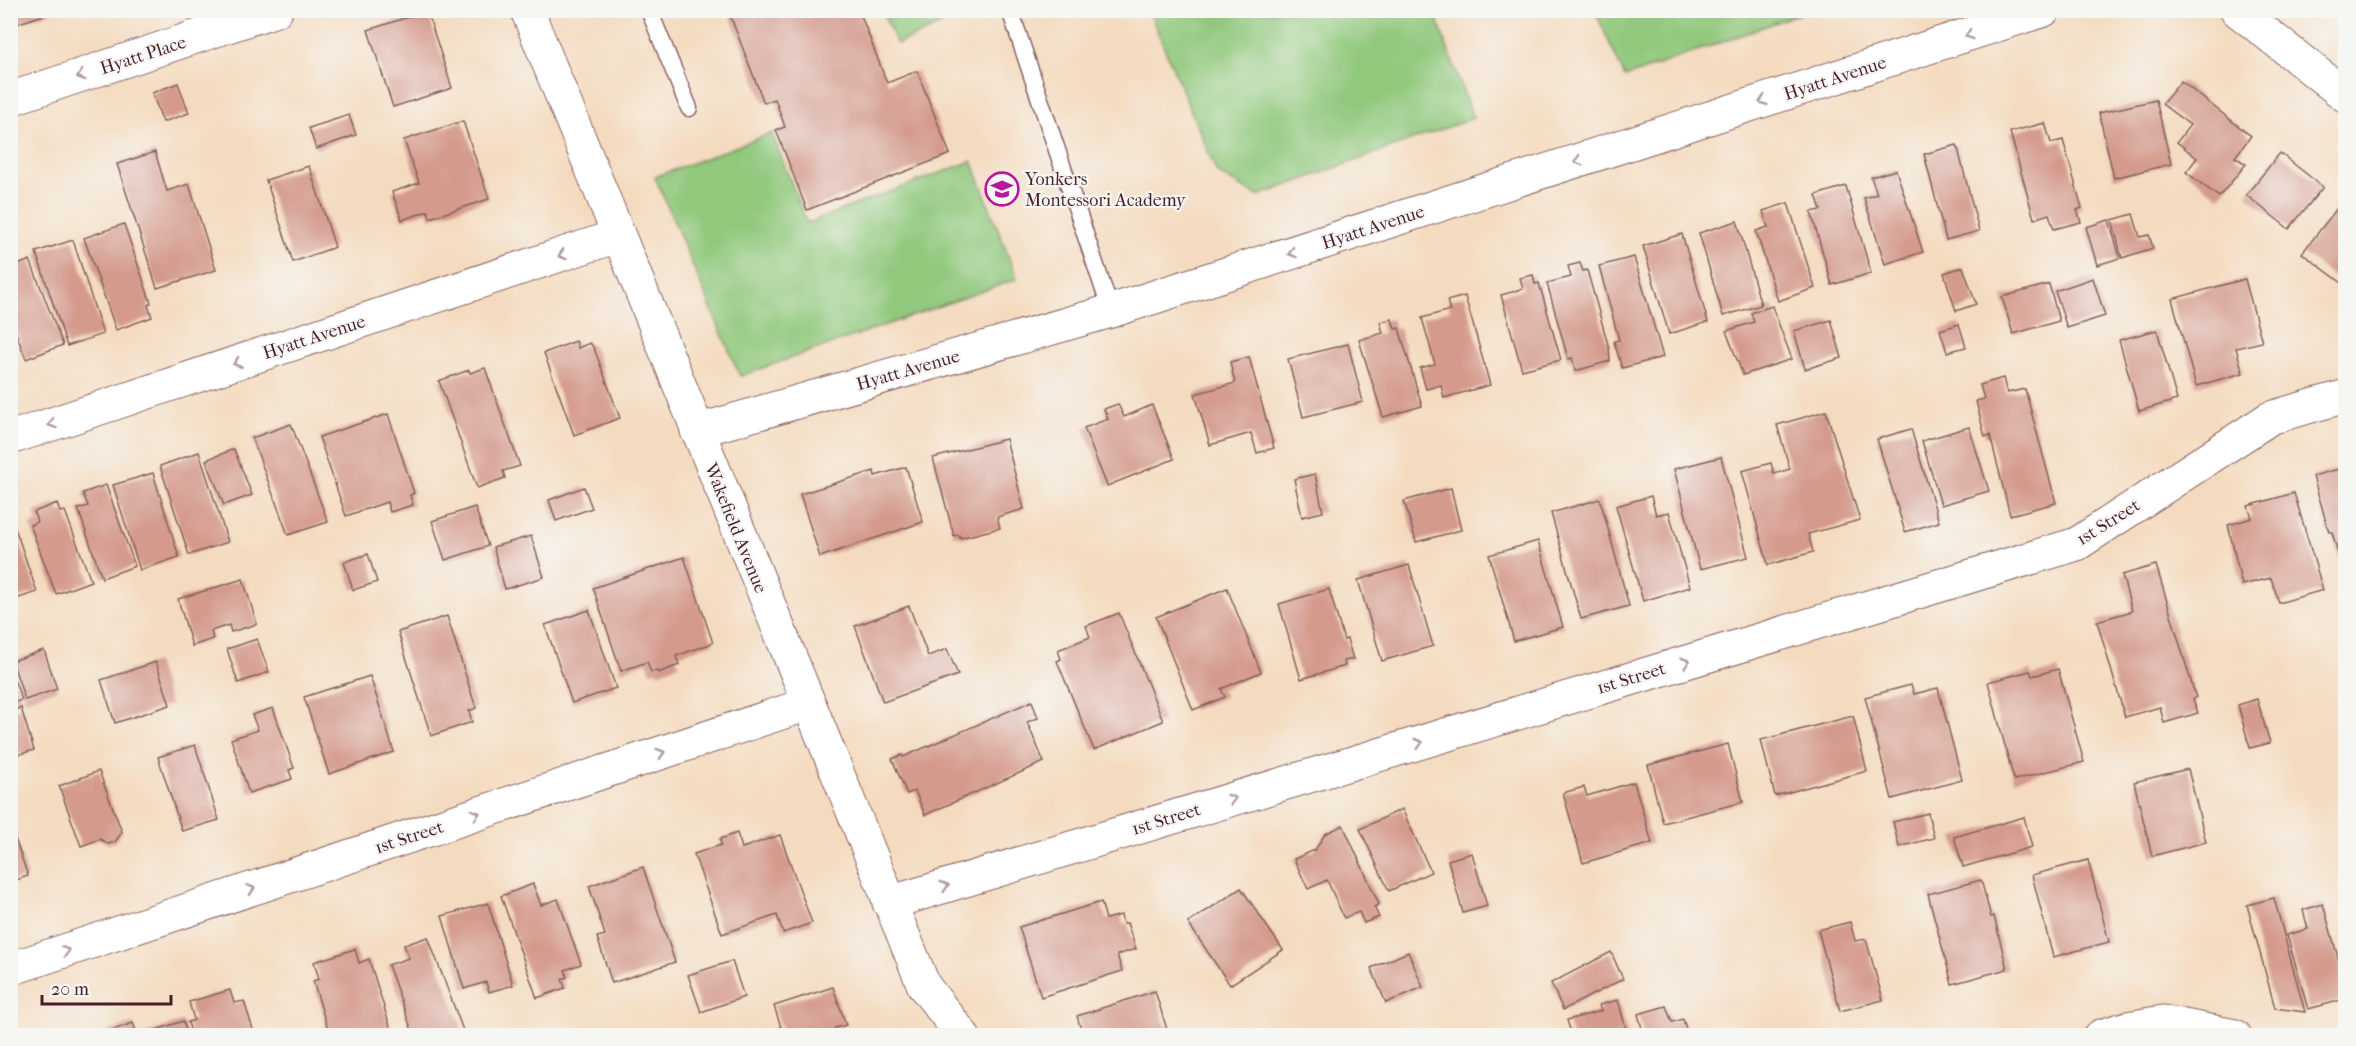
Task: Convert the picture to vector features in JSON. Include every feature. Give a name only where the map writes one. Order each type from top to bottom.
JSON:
[{"type":"street","name":"Hyatt Place","points":[[10,99],[276,10]]},
{"type":"street","name":"Wakefield Avenue","points":[[527,10],[924,986],[963,1035]]},
{"type":"street","name":"Hyatt Avenue","points":[[697,431],[1111,312],[2044,10]]},
{"type":"street","points":[[2237,10],[2346,96]]},
{"type":"street","name":"Hyatt Avenue","points":[[10,438],[617,236]]},
{"type":"street","name":"1st Street","points":[[889,903],[2077,544],[2270,418],[2346,396]]},
{"type":"street","name":"1st Street","points":[[10,969],[808,704]]},
{"type":"street","points":[[2101,1035],[2163,1022],[2235,1035]]},
{"type":"lane","points":[[649,10],[689,108]]},
{"type":"lane","points":[[1010,10],[1111,312]]},
{"type":"green space","points":[[882,11],[971,11],[897,44]]},
{"type":"green space","points":[[1149,11],[1434,11],[1473,118],[1258,196],[1217,173]]},
{"type":"green space","points":[[1595,11],[1807,11],[1625,77]]},
{"type":"green space","points":[[772,133],[807,223],[972,161],[1017,279],[740,376],[655,177]]},
{"type":"building","points":[[10,10],[49,10],[50,13],[10,26]]},
{"type":"building","points":[[728,10],[859,10],[887,83],[917,71],[950,154],[807,210],[776,130],[785,127],[775,99],[764,103]]},
{"type":"building","points":[[2334,10],[2346,10],[2346,20]]},
{"type":"building","points":[[427,11],[452,88],[393,107],[368,30]]},
{"type":"building","points":[[2181,81],[2251,136],[2235,157],[2246,164],[2219,197],[2186,172],[2197,158],[2177,142],[2190,125],[2162,104]]},
{"type":"building","points":[[178,83],[189,113],[163,122],[152,93]]},
{"type":"building","points":[[2156,100],[2171,164],[2114,178],[2099,113]]},
{"type":"building","points":[[349,115],[356,135],[316,149],[309,128]]},
{"type":"building","points":[[463,121],[489,199],[430,218],[428,211],[402,220],[392,192],[419,183],[404,140]]},
{"type":"building","points":[[2045,123],[2051,143],[2063,140],[2082,208],[2077,210],[2081,222],[2054,229],[2049,214],[2034,219],[2010,132]]},
{"type":"building","points":[[1957,145],[1979,231],[1946,240],[1924,154]]},
{"type":"building","points":[[155,152],[167,191],[189,184],[216,270],[157,288],[117,164]]},
{"type":"building","points":[[2280,153],[2323,187],[2289,229],[2246,195]]},
{"type":"building","points":[[309,166],[335,247],[293,262],[266,180]]},
{"type":"building","points":[[1896,170],[1923,252],[1885,264],[1864,198],[1877,194],[1871,177]]},
{"type":"building","points":[[1846,186],[1871,273],[1832,285],[1811,212],[1821,210],[1816,195]]},
{"type":"building","points":[[2342,202],[2346,205],[2346,286],[2302,253]]},
{"type":"building","points":[[1788,203],[1815,288],[1778,301],[1756,231],[1768,227],[1763,211]]},
{"type":"building","points":[[2133,214],[2140,237],[2149,235],[2153,248],[2122,258],[2112,220]]},
{"type":"building","points":[[2109,220],[2120,258],[2097,265],[2086,227]]},
{"type":"building","points":[[1737,221],[1761,305],[1723,316],[1699,233]]},
{"type":"building","points":[[124,224],[151,303],[148,305],[152,317],[116,330],[84,238]]},
{"type":"building","points":[[1682,234],[1708,322],[1669,334],[1643,246]]},
{"type":"building","points":[[73,240],[103,334],[67,346],[36,252]]},
{"type":"building","points":[[1634,257],[1663,357],[1622,368],[1614,341],[1619,340],[1599,266]]},
{"type":"building","points":[[30,260],[63,345],[26,359],[10,318],[10,268]]},
{"type":"building","points":[[1580,263],[1583,271],[1587,270],[1609,348],[1610,361],[1575,371],[1572,358],[1568,359],[1547,283],[1571,277],[1568,266]]},
{"type":"building","points":[[1963,267],[1976,304],[1956,311],[1944,273]]},
{"type":"building","points":[[1533,275],[1535,284],[1539,283],[1561,360],[1522,370],[1501,295],[1523,289],[1520,278]]},
{"type":"building","points":[[2093,278],[2105,316],[2067,328],[2055,291]]},
{"type":"building","points":[[2245,279],[2262,342],[2236,348],[2243,373],[2196,386],[2172,299]]},
{"type":"building","points":[[2049,284],[2059,321],[2013,334],[2002,297]]},
{"type":"building","points":[[1465,296],[1490,385],[1444,398],[1441,385],[1426,389],[1420,368],[1435,364],[1422,318],[1450,310],[1447,301]]},
{"type":"building","points":[[1772,306],[1792,359],[1743,375],[1726,331],[1754,322],[1751,313]]},
{"type":"building","points":[[1392,319],[1395,329],[1399,328],[1422,406],[1383,417],[1359,340],[1383,333],[1380,322]]},
{"type":"building","points":[[1831,320],[1842,358],[1805,369],[1794,331]]},
{"type":"building","points":[[1959,324],[1966,347],[1947,352],[1940,330]]},
{"type":"building","points":[[2157,330],[2177,400],[2139,411],[2119,340]]},
{"type":"building","points":[[576,341],[578,348],[590,343],[594,348],[620,418],[574,435],[544,353]]},
{"type":"building","points":[[1348,344],[1363,402],[1303,417],[1288,359]]},
{"type":"building","points":[[1249,357],[1274,448],[1257,453],[1251,433],[1210,445],[1195,394],[1235,383],[1230,362]]},
{"type":"building","points":[[485,368],[520,466],[503,471],[505,478],[477,488],[439,381],[469,370],[470,373]]},
{"type":"building","points":[[2003,378],[2007,393],[2025,389],[2056,503],[2010,515],[1990,435],[1985,437],[1976,401],[1984,399],[1980,385]]},
{"type":"building","points":[[1118,404],[1124,417],[1152,405],[1174,459],[1107,486],[1084,428],[1108,419],[1104,409]]},
{"type":"building","points":[[1826,411],[1860,520],[1808,534],[1813,552],[1768,565],[1742,471],[1771,463],[1774,474],[1790,469],[1777,425]]},
{"type":"building","points":[[388,414],[414,493],[410,495],[413,505],[390,512],[387,502],[346,516],[319,437]]},
{"type":"building","points":[[291,424],[328,522],[288,535],[252,438]]},
{"type":"building","points":[[1969,427],[1989,491],[1941,505],[1922,441]]},
{"type":"building","points":[[1911,429],[1939,522],[1905,532],[1877,439]]},
{"type":"building","points":[[1006,439],[1024,509],[997,517],[1000,528],[960,538],[959,535],[954,536],[933,458]]},
{"type":"building","points":[[234,449],[252,495],[224,505],[206,460]]},
{"type":"building","points":[[199,452],[228,542],[189,555],[160,466]]},
{"type":"building","points":[[1721,457],[1748,557],[1700,569],[1674,469]]},
{"type":"building","points":[[906,467],[923,522],[820,557],[800,494],[874,471],[875,476]]},
{"type":"building","points":[[2346,467],[2346,578],[2345,578],[2313,476]]},
{"type":"building","points":[[153,473],[179,557],[140,570],[113,485]]},
{"type":"building","points":[[1315,474],[1323,512],[1302,517],[1294,479]]},
{"type":"building","points":[[106,485],[135,566],[102,578],[78,509],[88,506],[83,493]]},
{"type":"building","points":[[584,487],[592,508],[556,521],[549,500]]},
{"type":"building","points":[[1451,488],[1461,530],[1416,542],[1404,501]]},
{"type":"building","points":[[2294,493],[2323,590],[2279,603],[2271,578],[2242,585],[2228,525],[2252,518],[2248,506]]},
{"type":"building","points":[[1651,496],[1656,515],[1669,512],[1690,587],[1643,601],[1616,506]]},
{"type":"building","points":[[1600,499],[1629,606],[1581,619],[1551,513]]},
{"type":"building","points":[[57,503],[60,512],[65,511],[91,581],[56,594],[30,525],[37,522],[34,512]]},
{"type":"building","points":[[475,507],[488,546],[445,560],[432,521]]},
{"type":"building","points":[[15,528],[37,592],[10,601],[10,529]]},
{"type":"building","points":[[531,536],[544,577],[505,589],[493,547]]},
{"type":"building","points":[[1538,541],[1563,627],[1514,641],[1489,555]]},
{"type":"building","points":[[368,554],[377,582],[353,590],[344,562]]},
{"type":"building","points":[[684,557],[713,643],[676,656],[679,665],[658,673],[657,671],[651,672],[647,662],[621,671],[593,588]]},
{"type":"building","points":[[1409,565],[1433,646],[1382,661],[1358,580]]},
{"type":"building","points":[[2156,565],[2196,698],[2193,699],[2198,713],[2164,723],[2160,707],[2125,717],[2097,621],[2132,611],[2122,575]]},
{"type":"building","points":[[243,579],[257,624],[231,632],[229,625],[211,631],[213,639],[192,646],[178,599]]},
{"type":"building","points":[[1227,588],[1261,672],[1221,689],[1225,697],[1193,710],[1156,617]]},
{"type":"building","points":[[1329,589],[1344,640],[1347,639],[1353,659],[1344,661],[1345,666],[1301,679],[1279,604]]},
{"type":"building","points":[[909,606],[928,656],[947,649],[958,675],[883,702],[855,626]]},
{"type":"building","points":[[589,610],[616,688],[572,703],[545,625]]},
{"type":"building","points":[[1119,613],[1163,721],[1094,750],[1057,661],[1061,659],[1058,650],[1090,637],[1086,626]]},
{"type":"building","points":[[447,616],[476,708],[469,711],[472,722],[431,736],[398,632]]},
{"type":"building","points":[[257,639],[269,672],[238,683],[227,649]]},
{"type":"building","points":[[44,650],[57,689],[25,700],[12,661]]},
{"type":"building","points":[[156,662],[170,705],[115,723],[101,680]]},
{"type":"building","points":[[10,669],[22,700],[10,704]]},
{"type":"building","points":[[2058,669],[2084,762],[2014,780],[1988,682],[2030,671],[2032,676]]},
{"type":"building","points":[[370,676],[394,752],[329,774],[304,697]]},
{"type":"building","points":[[1911,685],[1914,694],[1938,688],[1962,780],[1892,799],[1865,697]]},
{"type":"building","points":[[2257,699],[2270,743],[2250,748],[2238,705]]},
{"type":"building","points":[[1032,701],[1038,718],[1027,722],[1044,762],[925,815],[915,791],[907,794],[892,759],[902,755],[903,757]]},
{"type":"building","points":[[21,708],[34,750],[10,757],[10,711]]},
{"type":"building","points":[[273,708],[294,768],[289,770],[292,779],[249,793],[231,739],[258,730],[252,715]]},
{"type":"building","points":[[1853,716],[1867,771],[1775,796],[1761,740]]},
{"type":"building","points":[[1728,744],[1743,802],[1663,823],[1648,765]]},
{"type":"building","points":[[195,745],[219,820],[182,831],[158,757]]},
{"type":"building","points":[[2188,769],[2206,842],[2152,856],[2134,782]]},
{"type":"building","points":[[99,771],[122,832],[115,842],[108,844],[100,839],[81,846],[59,786]]},
{"type":"building","points":[[1634,782],[1652,843],[1583,863],[1563,793],[1584,787],[1587,796]]},
{"type":"building","points":[[1402,809],[1431,872],[1389,891],[1360,829]]},
{"type":"building","points":[[1928,813],[1934,838],[1899,847],[1893,822]]},
{"type":"building","points":[[2024,817],[2032,847],[1963,867],[1954,837]]},
{"type":"building","points":[[1343,825],[1379,904],[1374,907],[1379,917],[1364,923],[1359,912],[1344,918],[1327,880],[1308,889],[1294,859],[1315,850],[1325,834]]},
{"type":"building","points":[[10,828],[28,876],[10,882]]},
{"type":"building","points":[[737,833],[742,848],[780,835],[812,923],[783,933],[777,915],[722,934],[694,854],[721,845],[720,839]]},
{"type":"building","points":[[1472,853],[1487,906],[1463,913],[1448,860]]},
{"type":"building","points":[[2088,860],[2109,942],[2053,957],[2032,875]]},
{"type":"building","points":[[643,867],[675,962],[612,983],[597,937],[605,935],[589,886]]},
{"type":"building","points":[[1981,880],[1991,917],[1994,916],[2007,969],[1952,984],[1928,894]]},
{"type":"building","points":[[533,884],[541,905],[558,899],[581,964],[565,970],[567,977],[562,979],[565,988],[537,998],[501,896]]},
{"type":"building","points":[[1241,888],[1283,950],[1230,985],[1188,923]]},
{"type":"building","points":[[2274,898],[2305,1012],[2275,1008],[2247,905]]},
{"type":"building","points":[[1101,902],[1106,919],[1121,915],[1123,924],[1127,923],[1136,949],[1117,955],[1122,971],[1041,997],[1019,927]]},
{"type":"building","points":[[488,903],[513,985],[489,992],[486,982],[464,989],[442,916]]},
{"type":"building","points":[[2323,904],[2346,986],[2346,999],[2308,1009],[2287,935],[2308,929],[2303,910]]},
{"type":"building","points":[[1850,922],[1855,941],[1866,939],[1883,1000],[1840,1011],[1818,930]]},
{"type":"building","points":[[428,937],[464,1033],[457,1036],[414,1036],[388,965],[409,958],[404,945]]},
{"type":"building","points":[[355,949],[359,963],[369,959],[393,1036],[330,1036],[313,981],[319,979],[314,962]]},
{"type":"building","points":[[1408,952],[1423,987],[1386,1003],[1371,968]]},
{"type":"building","points":[[1611,952],[1623,979],[1563,1010],[1551,983]]},
{"type":"building","points":[[732,961],[744,997],[701,1012],[688,975]]},
{"type":"building","points":[[833,987],[846,1025],[835,1028],[838,1036],[784,1036],[774,1006]]},
{"type":"building","points":[[230,990],[234,1003],[244,1001],[255,1036],[192,1036],[188,1022],[194,1020],[189,1002]]},
{"type":"building","points":[[1155,991],[1169,1036],[1083,1036],[1077,1016]]},
{"type":"building","points":[[1618,1000],[1628,1036],[1572,1036],[1567,1020],[1601,1011],[1599,1005]]},
{"type":"building","points":[[1666,1006],[1672,1022],[1683,1019],[1688,1036],[1644,1036],[1638,1014]]},
{"type":"building","points":[[183,1021],[188,1036],[141,1036],[141,1035]]},
{"type":"building","points":[[133,1023],[138,1036],[98,1036],[98,1035]]},
{"type":"place","name":"Yonkers Montessori Academy","points":[[1002,189]]}]
